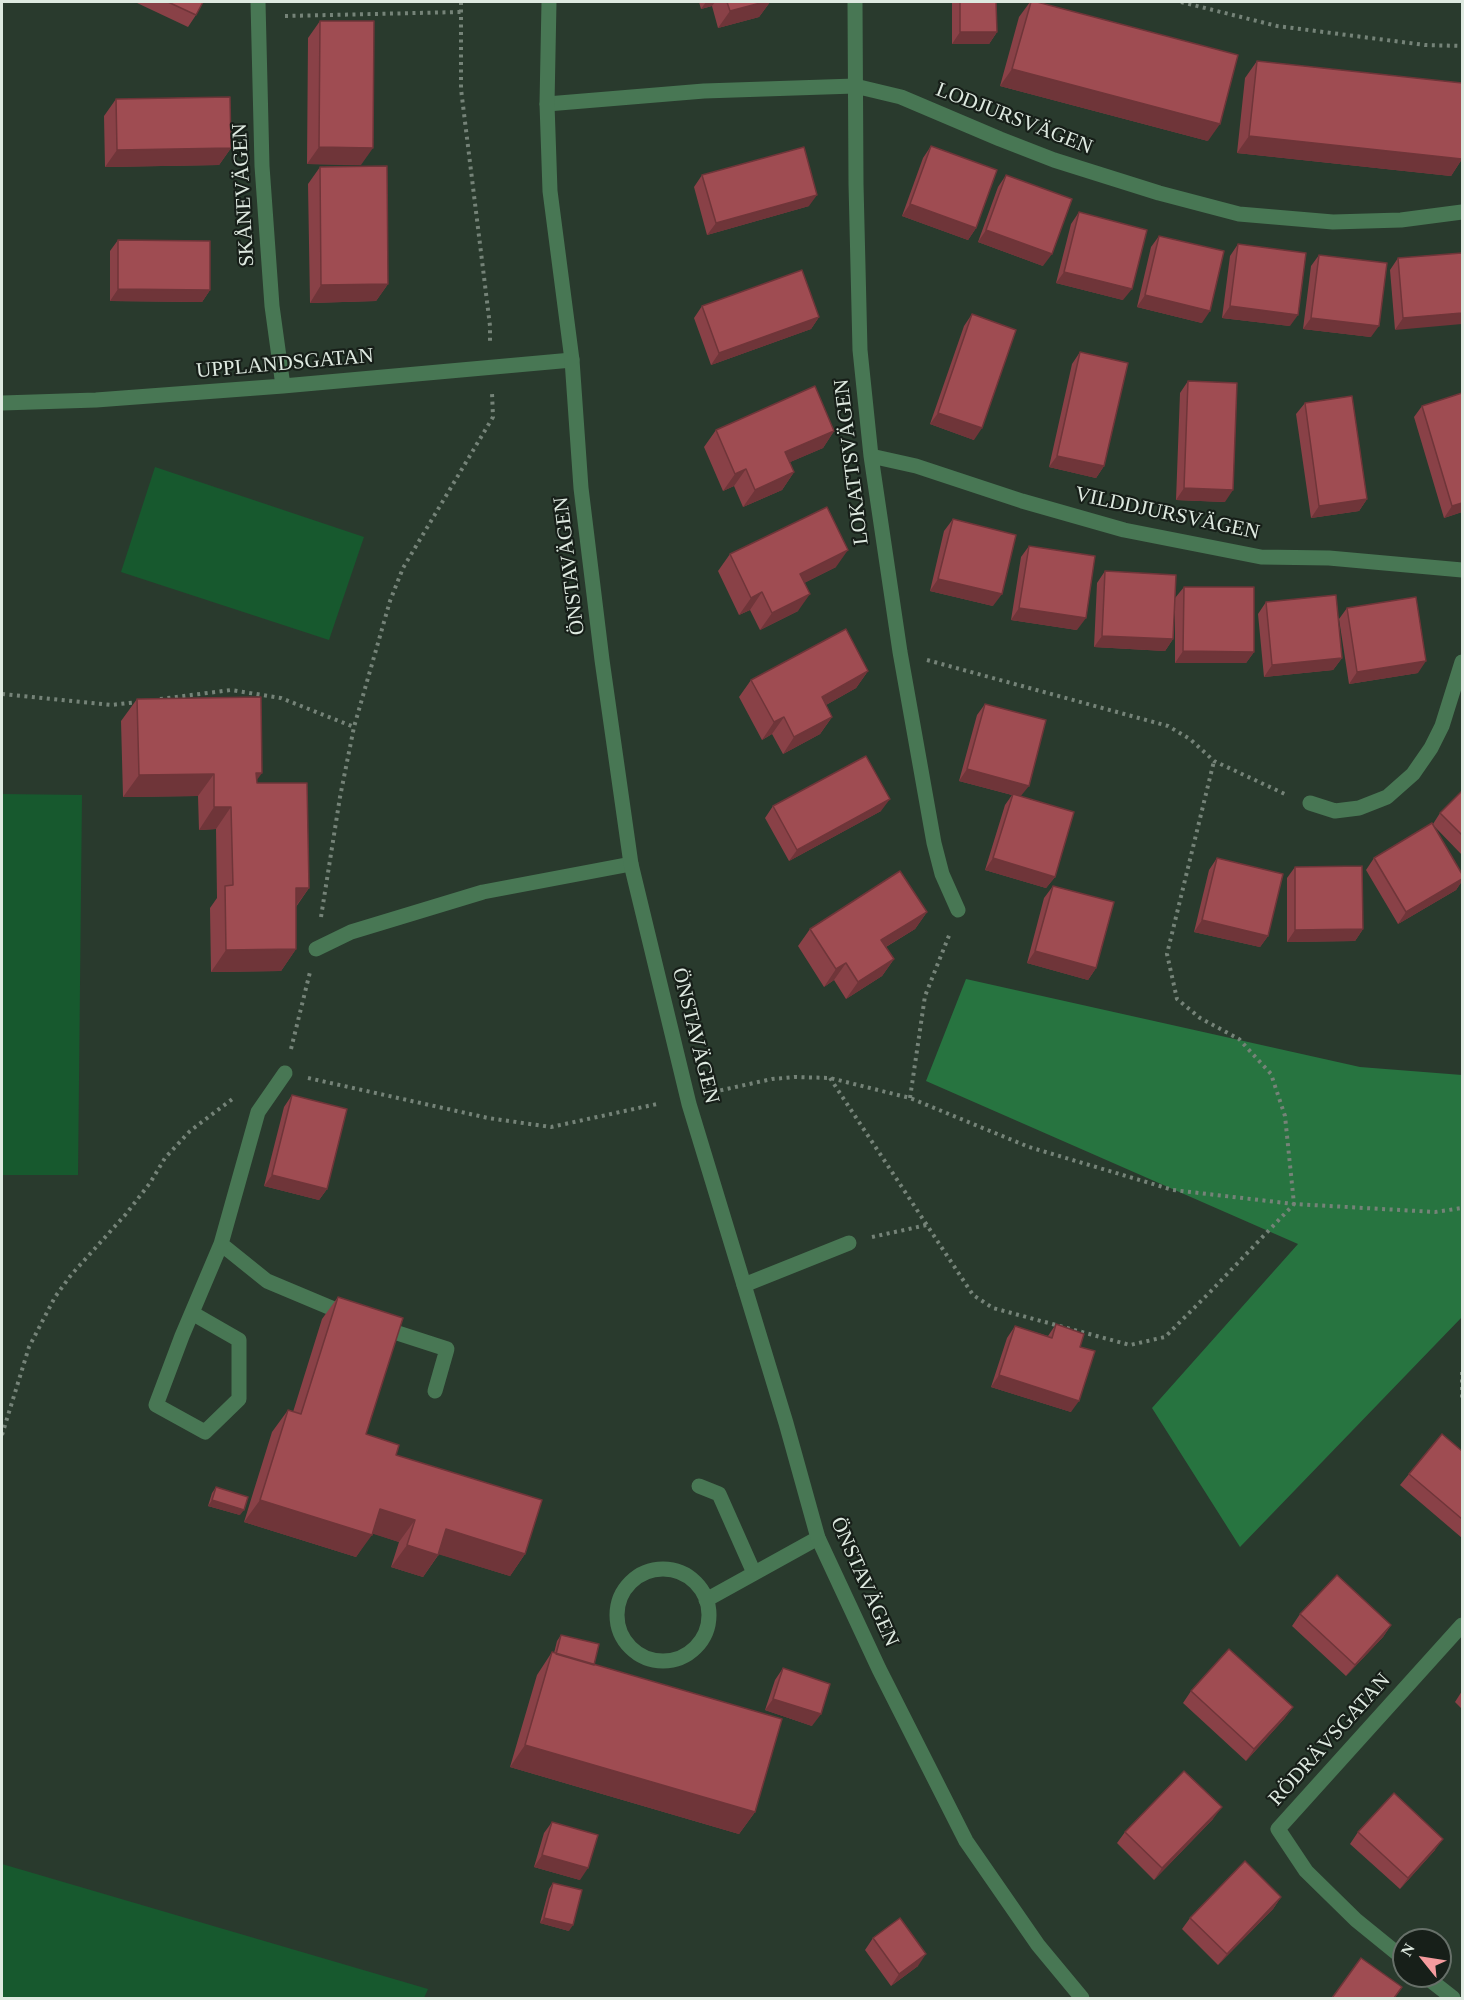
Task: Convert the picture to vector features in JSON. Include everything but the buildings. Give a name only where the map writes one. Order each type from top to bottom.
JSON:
[{"type":"street","name":"SKÅNEVÄGEN","points":[[258,2],[262,166],[272,306],[283,386]]},
{"type":"street","name":"ÖNSTAVÄGEN","points":[[549,2],[547,104],[550,191],[572,360],[583,499],[602,660],[631,864],[689,1104],[818,1538],[879,1669],[966,1841],[1038,1945],[1082,1998]]},
{"type":"street","name":"LOKATTSVÄGEN","points":[[855,2],[860,350],[871,456],[900,652],[934,843],[942,874],[958,910]]},
{"type":"street","name":"LODJURSVÄGEN","points":[[547,104],[704,91],[855,86],[901,97],[1054,159],[1158,193],[1239,214],[1332,222],[1401,220],[1462,212]]},
{"type":"street","name":"UPPLANDSGATAN","points":[[2,403],[96,400],[283,386],[572,360]]},
{"type":"street","name":"VILDDJURSVÄGEN","points":[[871,456],[916,466],[1022,501],[1124,530],[1261,557],[1329,558],[1462,570]]},
{"type":"street","points":[[1310,803],[1335,811],[1359,808],[1388,797],[1413,774],[1431,748],[1442,726],[1462,662]]},
{"type":"street","points":[[316,949],[351,932],[483,892],[631,864]]},
{"type":"street","points":[[192,1313],[239,1340],[239,1399],[205,1432],[156,1405],[192,1313],[221,1244],[258,1112],[285,1073]]},
{"type":"street","points":[[744,1285],[849,1243]]},
{"type":"street","points":[[221,1244],[267,1281],[364,1321],[447,1348],[435,1391]]},
{"type":"street","points":[[699,1486],[719,1494],[754,1573]]},
{"type":"street","points":[[706,1600],[818,1538]]},
{"type":"street","points":[[657,1569],[675,1570],[691,1578],[703,1591],[706,1600],[710,1609],[708,1627],[701,1643],[687,1655],[669,1661],[651,1660],[635,1653],[623,1639],[617,1622],[618,1604],[626,1588],[639,1575],[657,1569]]},
{"type":"street","name":"RÖDRÄVSGATAN","points":[[1392,1949],[1356,1920],[1306,1871],[1278,1829],[1462,1625]]},
{"type":"street","points":[[1440,1988],[1453,1998]]},
{"type":"path","points":[[1181,2],[1277,26],[1414,43],[1462,46]]},
{"type":"path","points":[[259,21],[282,16],[461,12]]},
{"type":"path","points":[[900,652],[1168,726],[1190,739],[1214,761],[1274,790],[1310,803]]},
{"type":"path","points":[[154,699],[231,690],[281,698],[354,727],[340,797],[316,949],[285,1073],[488,1118],[551,1127],[657,1104]]},
{"type":"path","points":[[2,694],[111,705],[144,701]]},
{"type":"path","points":[[830,1078],[973,1295],[993,1308],[1130,1345],[1165,1337],[1294,1204],[1285,1116],[1271,1074],[1239,1039],[1200,1018],[1177,999],[1167,954],[1214,761]]},
{"type":"path","points":[[909,1098],[925,996],[958,910]]},
{"type":"path","points":[[713,1092],[772,1079],[830,1078],[909,1098],[1029,1147],[1173,1190],[1294,1204],[1435,1212],[1462,1208]]},
{"type":"path","points":[[2,1435],[29,1347],[55,1297],[71,1275],[126,1214],[150,1183],[165,1158],[190,1131],[243,1092]]},
{"type":"path","points":[[849,1243],[927,1225]]},
{"type":"path","points":[[1462,1371],[1462,1399]]},
{"type":"green space","points":[[155,467],[364,537],[329,640],[121,572]]},
{"type":"green space","points":[[2,794],[82,795],[78,1175],[2,1175]]},
{"type":"green space","points":[[966,979],[1360,1067],[1462,1075],[1462,1317],[1240,1547],[1152,1408],[1298,1244],[926,1081]]},
{"type":"green space","points":[[2,1864],[428,1989],[424,1998],[2,1998]]}]
